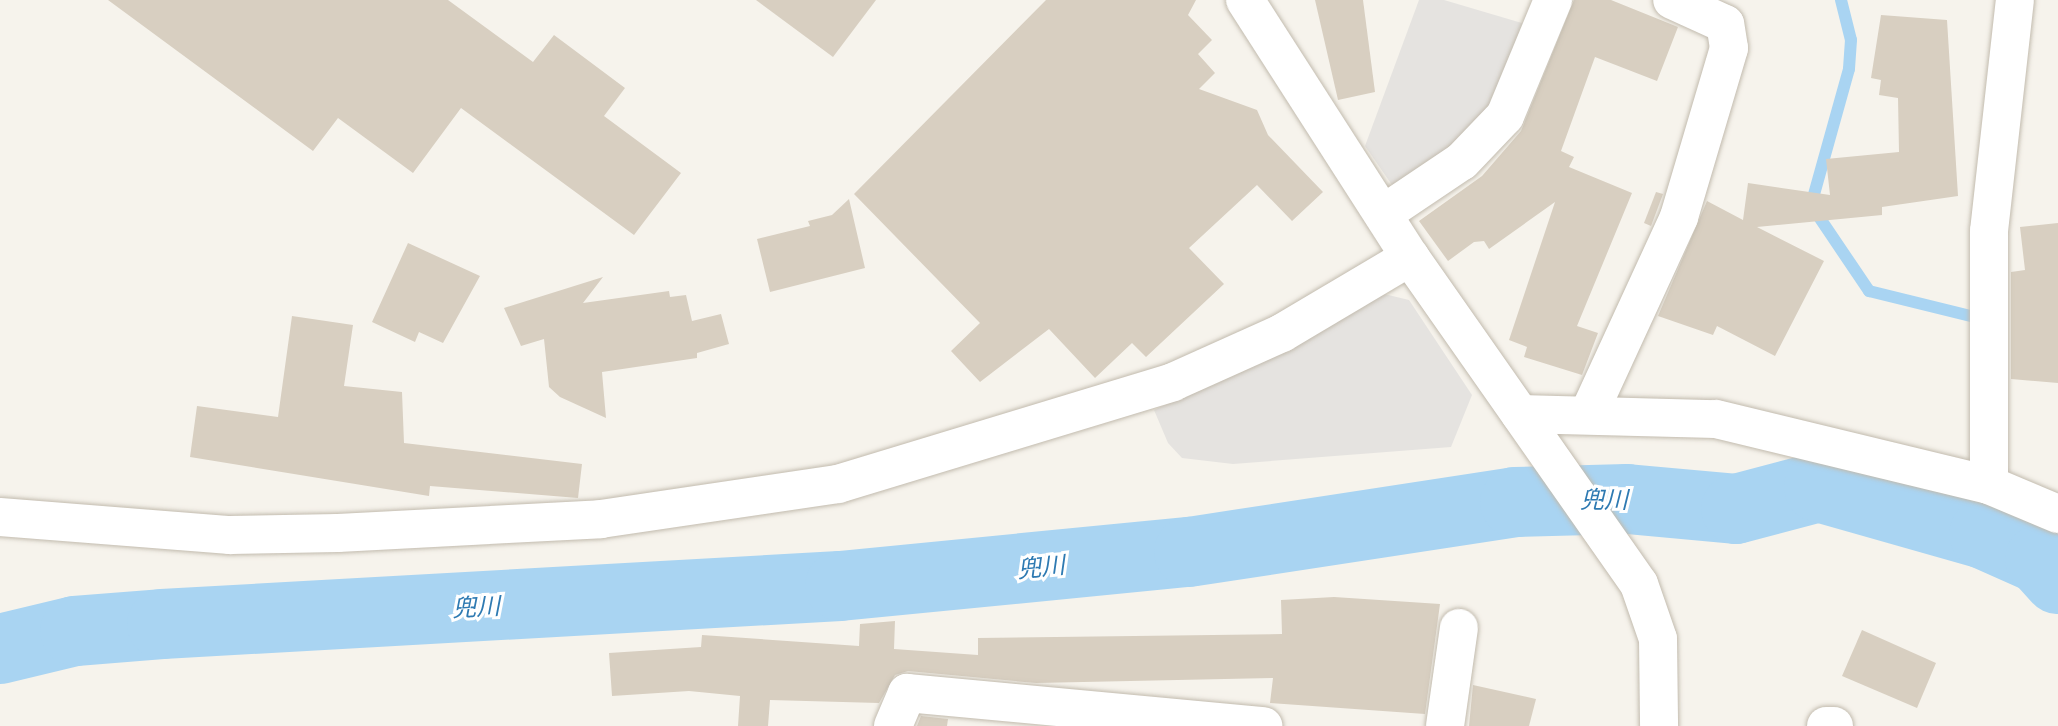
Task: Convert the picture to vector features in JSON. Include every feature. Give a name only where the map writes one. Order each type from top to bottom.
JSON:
[{"type":"street","points":[[1245,0],[1410,257],[1639,584],[1658,639],[1659,726]]},
{"type":"street","points":[[1383,214],[1462,161],[1505,116],[1553,0]]},
{"type":"street","points":[[1589,413],[1679,217],[1729,48],[1725,24],[1672,0]]},
{"type":"street","points":[[1989,485],[1989,231],[2015,0]]},
{"type":"street","points":[[0,517],[230,535],[338,533],[600,519],[838,484],[1173,382],[1282,333],[1410,257]]},
{"type":"street","points":[[1520,414],[1589,413],[1716,419],[1989,485],[2058,513]]},
{"type":"street","points":[[1445,726],[1459,628]]},
{"type":"street","points":[[893,726],[907,693],[1263,726]]},
{"type":"street","points":[[1826,726],[1834,726]]},
{"type":"shaded area","points":[[1419,0],[1444,0],[1535,27],[1518,85],[1399,195],[1365,146]]},
{"type":"shaded area","points":[[1380,293],[1409,300],[1472,395],[1451,447],[1233,464],[1182,458],[1168,443],[1154,410],[1289,348]]},
{"type":"building","points":[[108,0],[448,0],[533,62],[554,35],[625,88],[604,116],[681,173],[634,235],[461,108],[413,173],[338,118],[313,151]]},
{"type":"building","points":[[756,0],[876,0],[833,57]]},
{"type":"building","points":[[1046,0],[1196,0],[1188,15],[1212,40],[1198,54],[1215,73],[1199,89],[1257,110],[1268,135],[1323,192],[1292,221],[1257,185],[1189,248],[1224,284],[1146,357],[1132,343],[1095,378],[1049,329],[980,382],[951,351],[980,323],[854,194]]},
{"type":"building","points":[[1315,0],[1363,0],[1375,92],[1338,100]]},
{"type":"building","points":[[1574,0],[1611,0],[1678,27],[1657,81],[1595,57],[1561,151],[1574,157],[1569,167],[1632,193],[1577,326],[1598,333],[1582,375],[1524,357],[1527,347],[1509,340],[1555,202],[1489,249],[1484,241],[1474,242],[1448,261],[1419,221],[1482,176],[1521,131]]},
{"type":"building","points":[[1881,15],[1947,20],[1958,196],[1882,207],[1882,215],[1757,227],[1824,261],[1775,356],[1717,326],[1713,335],[1658,316],[1707,201],[1743,220],[1748,183],[1830,195],[1826,159],[1899,152],[1898,98],[1879,95],[1881,80],[1871,78]]},
{"type":"building","points":[[1656,192],[1663,194],[1651,226],[1644,223]]},
{"type":"building","points":[[849,199],[865,268],[770,292],[757,239],[810,226],[808,221],[832,215]]},
{"type":"building","points":[[2058,223],[2058,383],[2011,379],[2011,272],[2025,270],[2020,227]]},
{"type":"building","points":[[408,243],[480,276],[443,343],[419,332],[415,342],[372,322]]},
{"type":"building","points":[[603,277],[583,303],[669,291],[670,297],[686,295],[692,321],[721,314],[729,344],[697,353],[697,358],[602,372],[606,418],[560,397],[549,387],[544,339],[521,346],[504,308]]},
{"type":"building","points":[[292,316],[353,325],[344,386],[402,392],[404,443],[582,464],[578,498],[430,486],[429,496],[190,457],[197,406],[278,417]]},
{"type":"building","points":[[1334,597],[1440,604],[1425,714],[1270,703],[1273,678],[1036,683],[908,671],[895,675],[879,703],[770,700],[768,726],[738,726],[740,696],[689,691],[612,696],[609,653],[701,647],[702,635],[859,646],[860,624],[895,621],[894,649],[978,655],[978,638],[1282,634],[1281,600]]},
{"type":"building","points":[[1862,630],[1936,663],[1917,708],[1842,676]]},
{"type":"building","points":[[1473,685],[1536,699],[1529,726],[1469,726]]},
{"type":"building","points":[[921,716],[948,719],[947,726],[917,726]]},
{"type":"waterway","points":[[1841,0],[1851,40],[1849,69],[1811,205],[1869,291],[1979,318]]},
{"type":"waterway","name":"兜川","points":[[0,649],[75,631],[162,624],[840,586],[1189,552],[1515,502],[1627,499],[1736,509],[1819,487],[1984,534],[2040,559],[2058,579]]}]
